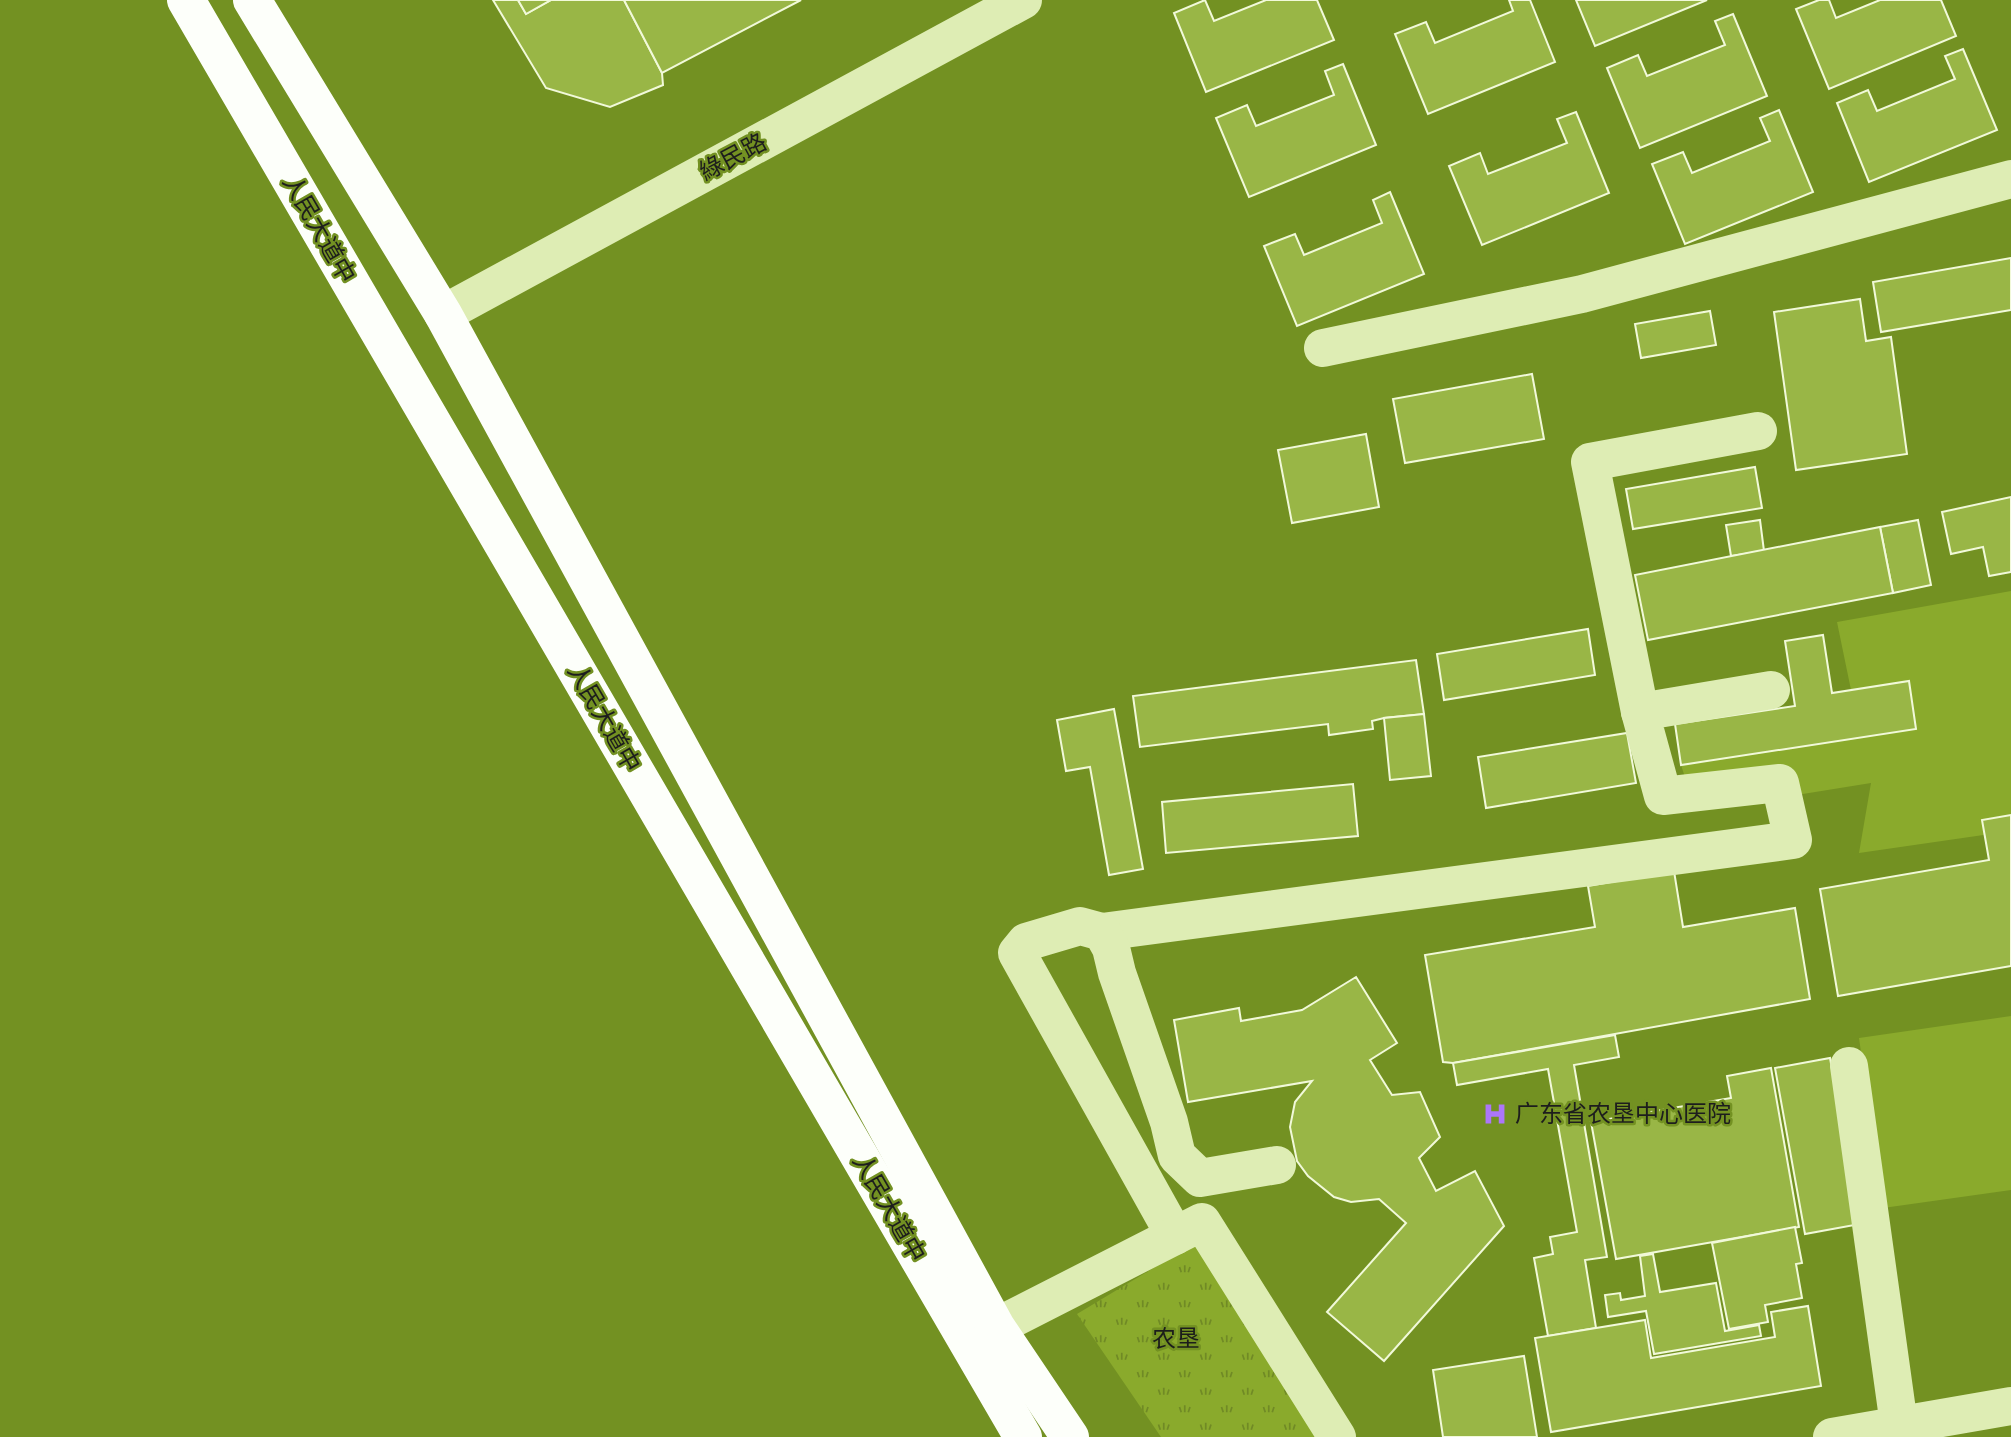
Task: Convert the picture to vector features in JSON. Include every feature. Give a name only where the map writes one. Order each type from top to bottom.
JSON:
[{"type":"main road","name":"人民大道中","points":[[186,0],[1023,1437]]},
{"type":"main road","name":"人民大道中","points":[[252,0],[443,314],[996,1327],[1070,1437]]},
{"type":"street","name":"綠民路","points":[[443,314],[1023,0]]},
{"type":"street","points":[[1324,348],[1582,294],[2011,179]]},
{"type":"street","points":[[1175,1236],[1017,953],[1026,942],[1080,926],[1102,932],[1793,840],[1780,783],[1663,796],[1640,712],[1590,462],[1758,431]]},
{"type":"street","points":[[1640,712],[1771,690]]},
{"type":"street","points":[[1102,932],[1111,948],[1117,974],[1169,1122],[1177,1156],[1200,1178],[1277,1165]]},
{"type":"street","points":[[1849,1066],[1899,1425]]},
{"type":"street","points":[[996,1327],[1202,1222],[1337,1437]]},
{"type":"street","points":[[1832,1437],[2011,1406]]},
{"type":"green space","points":[[2011,591],[2011,831],[1859,853],[1871,783],[1696,811],[1681,765],[1916,729],[1909,681],[1851,690],[1837,622]]},
{"type":"green space","points":[[2011,1016],[2011,1190],[1883,1208],[1859,1038]]},
{"type":"green space","name":"农垦","points":[[1195,1243],[1318,1437],[1161,1437],[1077,1314]]},
{"type":"building","points":[[493,0],[518,0],[526,14],[551,0],[624,0],[662,73],[663,85],[610,107],[546,88]]},
{"type":"building","points":[[518,0],[551,0],[526,14]]},
{"type":"building","points":[[624,0],[801,0],[662,73]]},
{"type":"building","points":[[1205,0],[1214,21],[1266,0],[1317,0],[1334,40],[1206,92],[1174,13]]},
{"type":"building","points":[[1509,0],[1530,0],[1555,62],[1428,114],[1395,34],[1426,22],[1435,43],[1513,11]]},
{"type":"building","points":[[1576,0],[1707,0],[1595,46]]},
{"type":"building","points":[[1819,0],[1829,0],[1836,18],[1880,0],[1941,0],[1956,36],[1829,89],[1796,9]]},
{"type":"building","points":[[1733,14],[1767,96],[1640,148],[1607,68],[1638,55],[1647,76],[1725,45],[1715,21]]},
{"type":"building","points":[[1963,49],[1997,130],[1869,182],[1837,103],[1868,90],[1877,111],[1955,79],[1945,56]]},
{"type":"building","points":[[1343,64],[1376,145],[1249,197],[1216,118],[1247,105],[1256,126],[1334,95],[1325,71]]},
{"type":"building","points":[[1779,110],[1813,192],[1685,244],[1652,164],[1683,152],[1692,173],[1770,141],[1760,118]]},
{"type":"building","points":[[1576,112],[1609,193],[1482,245],[1449,166],[1480,153],[1488,174],[1567,143],[1557,119]]},
{"type":"building","points":[[1390,192],[1424,274],[1297,326],[1264,246],[1295,234],[1304,255],[1382,223],[1373,200]]},
{"type":"building","points":[[2011,258],[2011,310],[1881,332],[1873,282]]},
{"type":"building","points":[[1860,299],[1866,341],[1891,337],[1907,454],[1796,470],[1774,312]]},
{"type":"building","points":[[1710,311],[1716,345],[1641,358],[1635,324]]},
{"type":"building","points":[[1532,374],[1544,439],[1405,463],[1393,399]]},
{"type":"building","points":[[1366,434],[1379,507],[1292,523],[1278,450]]},
{"type":"building","points":[[1755,467],[1762,508],[1633,529],[1626,489]]},
{"type":"building","points":[[2011,497],[2011,572],[1989,576],[1983,547],[1951,554],[1942,512]]},
{"type":"building","points":[[1760,520],[1764,551],[1731,556],[1726,525]]},
{"type":"building","points":[[1918,520],[1931,585],[1893,593],[1880,527]]},
{"type":"building","points":[[1880,527],[1893,593],[1648,640],[1635,575]]},
{"type":"building","points":[[1588,629],[1595,675],[1444,700],[1437,654]]},
{"type":"building","points":[[1823,635],[1832,693],[1909,681],[1916,729],[1681,765],[1675,724],[1795,706],[1785,641]]},
{"type":"building","points":[[1416,660],[1424,714],[1384,718],[1372,721],[1373,729],[1329,735],[1328,724],[1140,747],[1133,696]]},
{"type":"building","points":[[1114,709],[1143,869],[1109,875],[1090,767],[1066,771],[1057,720]]},
{"type":"building","points":[[1424,714],[1431,776],[1390,780],[1384,718]]},
{"type":"building","points":[[1627,733],[1636,783],[1486,808],[1478,757]]},
{"type":"building","points":[[1353,784],[1358,836],[1166,853],[1162,802]]},
{"type":"building","points":[[2011,815],[2011,966],[1838,996],[1820,889],[1989,860],[1982,820]]},
{"type":"building","points":[[1674,871],[1683,927],[1795,908],[1810,999],[1453,1063],[1443,1062],[1425,955],[1595,927],[1588,886]]},
{"type":"building","points":[[1356,977],[1397,1043],[1370,1060],[1392,1095],[1420,1092],[1440,1137],[1419,1158],[1436,1191],[1475,1171],[1504,1226],[1384,1361],[1327,1312],[1406,1223],[1379,1199],[1351,1202],[1334,1197],[1308,1176],[1297,1161],[1290,1127],[1295,1102],[1312,1081],[1188,1102],[1174,1020],[1239,1008],[1241,1021],[1302,1010]]},
{"type":"building","points":[[1615,1035],[1619,1057],[1574,1065],[1607,1257],[1585,1260],[1596,1328],[1548,1336],[1534,1258],[1553,1254],[1550,1237],[1577,1232],[1548,1069],[1457,1085],[1453,1063]]},
{"type":"building","points":[[1830,1058],[1860,1224],[1805,1234],[1775,1068]]},
{"type":"building","points":[[1771,1068],[1799,1227],[1616,1259],[1591,1122],[1731,1098],[1727,1076]]},
{"type":"building","points":[[1795,1227],[1802,1263],[1796,1264],[1802,1298],[1765,1305],[1768,1322],[1729,1329],[1712,1243]]},
{"type":"building","points":[[1653,1254],[1660,1292],[1716,1283],[1725,1331],[1759,1325],[1761,1336],[1654,1354],[1646,1311],[1608,1317],[1605,1295],[1620,1293],[1621,1300],[1645,1296],[1640,1256]]},
{"type":"building","points":[[1808,1306],[1821,1386],[1551,1432],[1535,1338],[1645,1320],[1651,1358],[1775,1337],[1771,1312]]},
{"type":"building","points":[[1524,1356],[1537,1437],[1443,1437],[1433,1370]]},
{"type":"place","name":"广东省农垦中心医院","points":[[1495,1114]]}]
